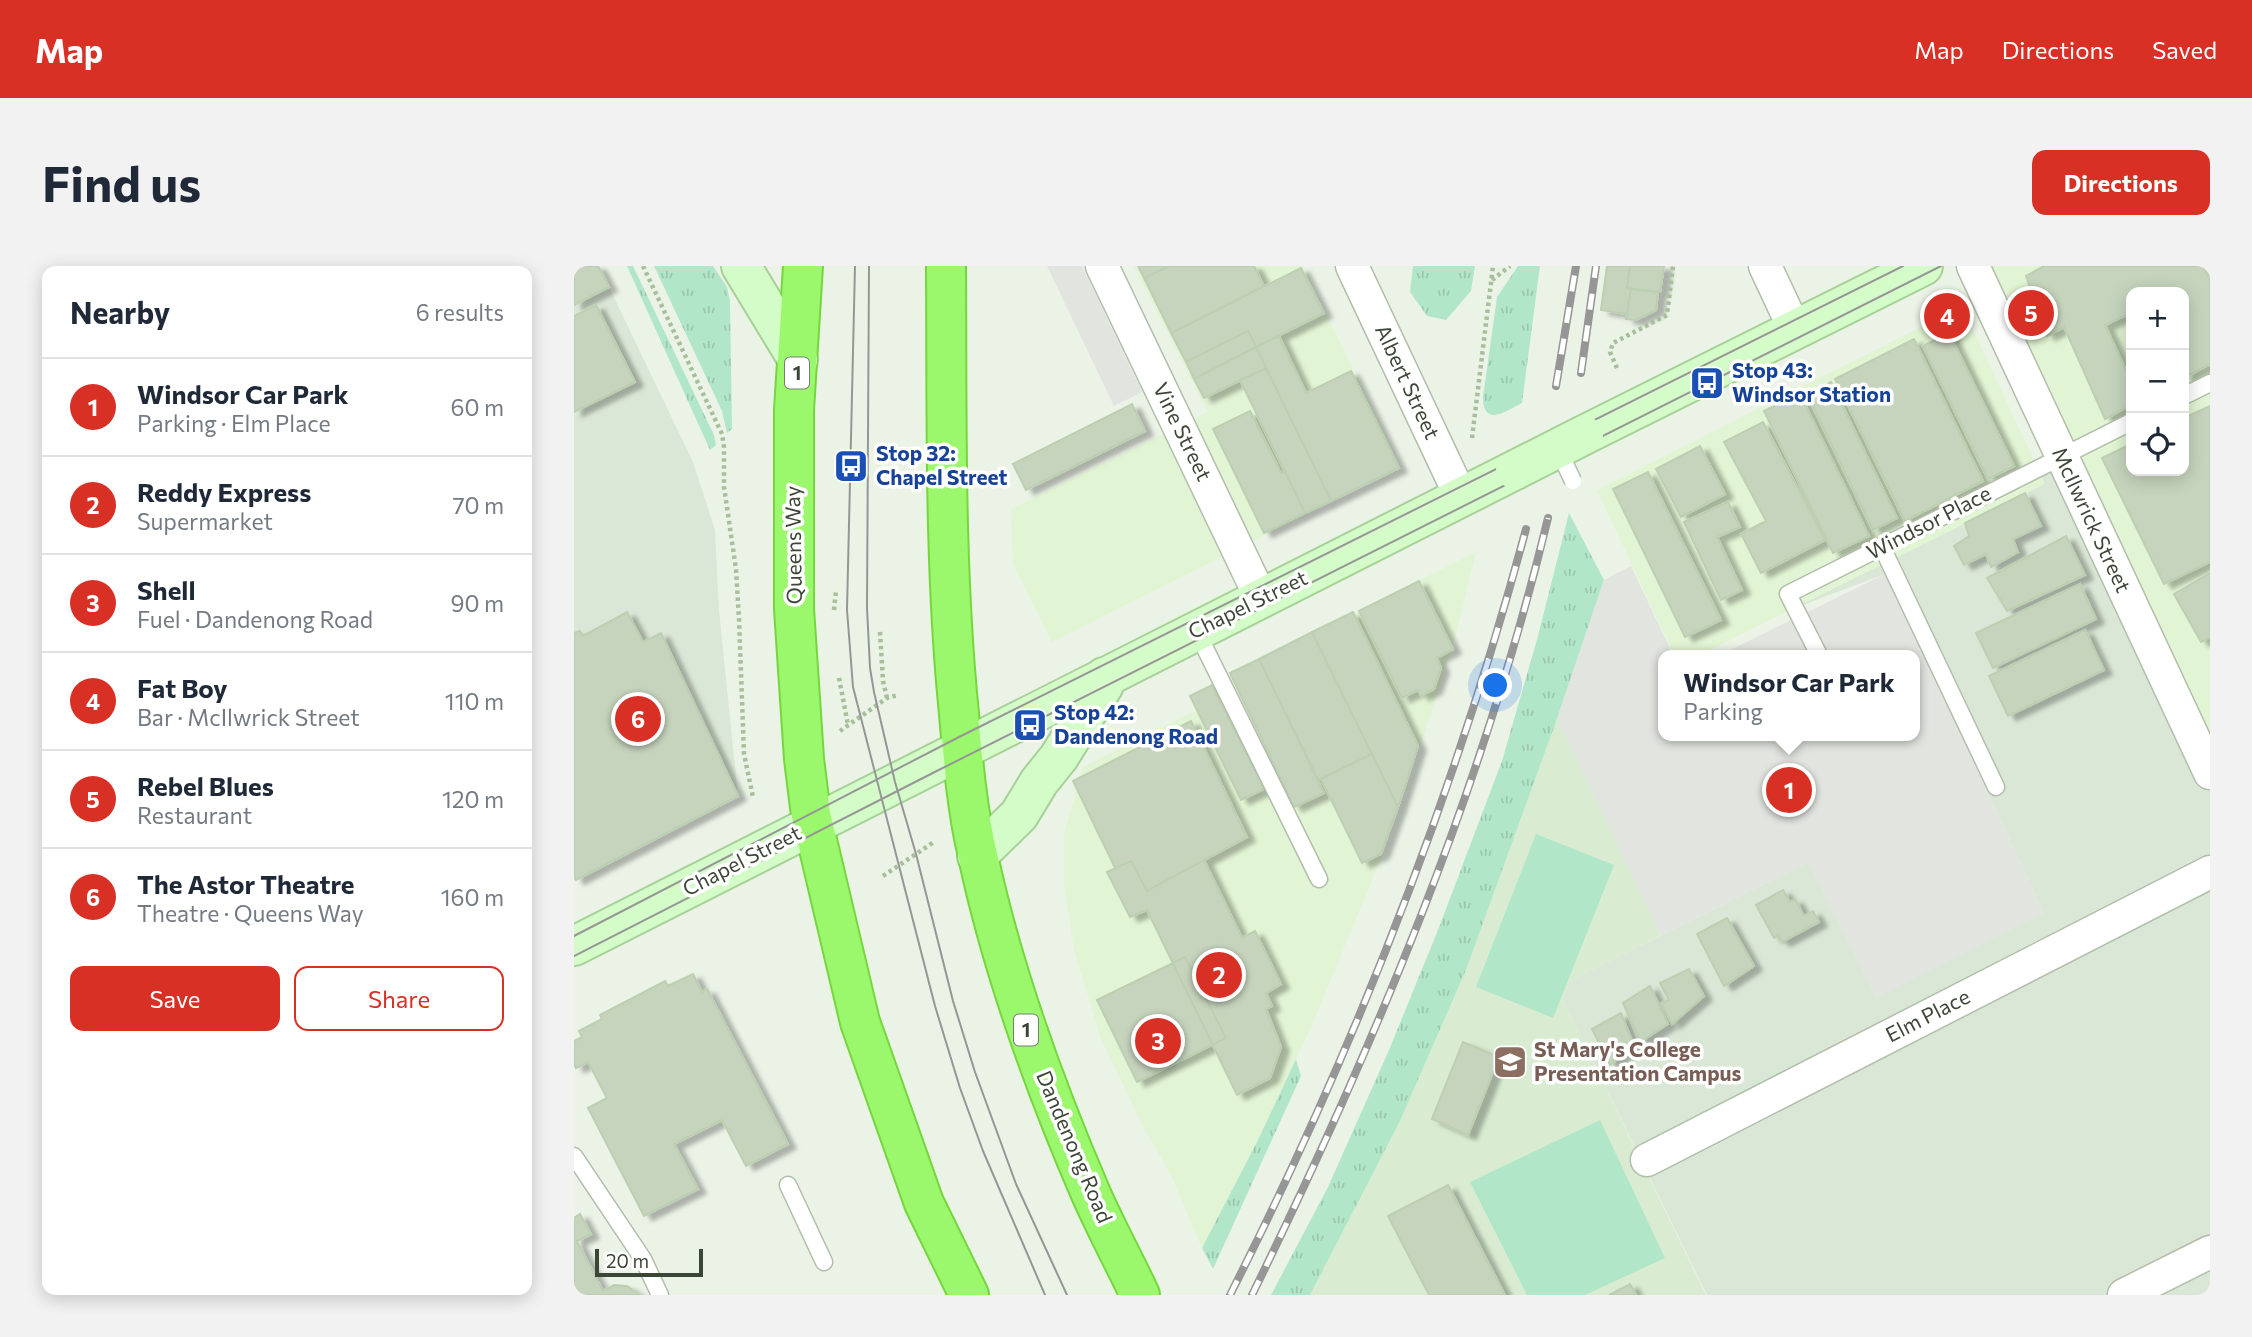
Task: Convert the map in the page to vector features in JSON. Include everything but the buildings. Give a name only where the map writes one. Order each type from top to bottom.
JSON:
[{"type":"highway","name":"Queens Way","points":[[803,266],[794,422],[794,609],[804,759],[813,824]]},
{"type":"highway","name":"1","points":[[946,266],[948,565],[963,749]]},
{"type":"highway","name":"Dandenong Road","points":[[963,749],[977,856],[998,941],[1025,1029],[1093,1196],[1140,1295]]},
{"type":"highway","name":"1","points":[[813,824],[860,1022],[924,1203],[969,1295]]},
{"type":"street","points":[[741,266],[797,360]]},
{"type":"street","name":"Vine Street","points":[[1102,266],[1261,598]]},
{"type":"street","name":"Albert Street","points":[[1352,266],[1461,497]]},
{"type":"street","points":[[1765,266],[1796,330]]},
{"type":"street","name":"Chapel Street","points":[[574,946],[1515,470],[1572,455],[1796,330],[1923,266]]},
{"type":"street","name":"McIlwrick Street","points":[[1973,266],[2210,773]]},
{"type":"street","points":[[977,856],[1018,815],[1059,757],[1104,685],[1104,677]]},
{"type":"street","name":"Elm Place","points":[[1647,1160],[2210,872]]},
{"type":"street","points":[[2130,1294],[2210,1252]]},
{"type":"lane","points":[[2189,394],[2210,383]]},
{"type":"lane","name":"Windsor Place","points":[[1816,650],[1788,594],[2126,424]]},
{"type":"lane","points":[[1882,547],[1996,787]]},
{"type":"lane","points":[[1196,630],[1319,879]]},
{"type":"lane","points":[[574,1156],[643,1259],[660,1295]]},
{"type":"lane","points":[[788,1185],[824,1262]]},
{"type":"path","points":[[642,266],[722,434],[724,487],[736,569],[744,754],[754,797]]},
{"type":"path","points":[[1472,438],[1493,266]]},
{"type":"path","points":[[1491,281],[1510,266]]},
{"type":"path","points":[[1617,368],[1610,352],[1613,343],[1668,315],[1673,266]]},
{"type":"path","points":[[834,619],[836,591]]},
{"type":"path","points":[[880,632],[883,681],[887,698]]},
{"type":"path","points":[[838,666],[848,725]]},
{"type":"path","points":[[838,732],[887,698],[898,695]]},
{"type":"path","points":[[883,876],[934,842]]},
{"type":"shaded area","points":[[574,266],[599,266],[693,462],[715,530],[719,610],[738,796],[574,881]]},
{"type":"shaded area","points":[[1047,266],[1082,266],[1142,392],[1114,406]]},
{"type":"shaded area","points":[[1134,266],[1303,266],[1400,467],[1052,642],[1013,564],[1011,509],[1208,412]]},
{"type":"shaded area","points":[[1973,266],[2210,266],[2210,774]]},
{"type":"shaded area","points":[[1962,306],[2045,484],[1709,650],[1672,650],[1597,490]]},
{"type":"shaded area","points":[[2061,457],[2210,773],[2210,1295],[1707,1295],[1564,1002],[1569,981],[1808,862],[2044,913],[1885,574],[1795,608],[1788,594]]},
{"type":"shaded area","points":[[1476,552],[1456,634],[1436,699],[1383,854],[1311,1027],[1258,1140],[1202,1248],[1171,1175],[1144,1128],[1101,1039],[1074,950],[1064,884],[1064,834],[1083,767],[1197,710],[1191,696]]},
{"type":"shaded area","points":[[1631,566],[1671,650],[1658,650],[1658,741],[1920,741],[1920,650],[1730,650],[1885,574],[2044,913],[1876,998],[1808,862],[1661,935],[1557,719],[1604,580]]},
{"type":"shaded area","name":"St Mary's College Presentation Campus","points":[[1557,719],[1661,935],[1569,981],[1564,1002],[1706,1295],[1310,1295],[1400,1121],[1466,970]]},
{"type":"green space","points":[[627,266],[633,266],[714,435],[716,445],[710,450]]},
{"type":"green space","points":[[654,266],[713,266],[727,287],[730,301],[732,429],[727,433],[722,411]]},
{"type":"green space","points":[[1413,266],[1475,266],[1471,291],[1446,320],[1427,316],[1410,292]]},
{"type":"green space","points":[[1518,266],[1540,266],[1522,403],[1503,413],[1491,415],[1484,406],[1483,397],[1497,297]]},
{"type":"green space","points":[[1569,513],[1604,580],[1466,970],[1400,1121],[1310,1295],[1271,1295],[1328,1187],[1389,1050],[1438,930],[1502,761],[1538,636]]},
{"type":"green space","points":[[1536,834],[1614,865],[1553,1018],[1476,987]]},
{"type":"green space","points":[[1296,1059],[1301,1076],[1213,1269],[1202,1248]]},
{"type":"green space","points":[[1600,1120],[1665,1258],[1585,1295],[1527,1295],[1470,1182]]},
{"type":"tram line","points":[[855,266],[847,610],[853,687],[935,1006],[960,1088],[983,1151],[1045,1295]]},
{"type":"tram line","points":[[869,266],[867,608],[874,692],[953,1001],[975,1072],[1016,1184],[1067,1295]]},
{"type":"tram line","points":[[574,936],[961,736],[1903,266]]},
{"type":"tram line","points":[[574,956],[1941,266]]},
{"type":"railway","points":[[1556,386],[1576,266]]},
{"type":"railway","points":[[1581,373],[1596,266]]},
{"type":"railway","points":[[1252,1295],[1341,1107],[1421,915],[1491,719],[1522,619],[1548,518]]},
{"type":"railway","points":[[1230,1295],[1319,1109],[1398,919],[1467,726],[1526,529]]},
{"type":"place","name":"Rebel Blues","points":[[2031,313]]},
{"type":"place","name":"Fat Boy","points":[[1947,316]]},
{"type":"place","name":"Stop 43: Windsor Station","points":[[1707,383]]},
{"type":"place","name":"Stop 32: Chapel Street","points":[[851,466]]},
{"type":"place","name":"The Astor Theatre","points":[[638,719]]},
{"type":"place","name":"Stop 42: Dandenong Road","points":[[1030,725]]},
{"type":"place","name":"Windsor Car Park","points":[[1789,790]]},
{"type":"place","name":"Reddy Express","points":[[1219,975]]},
{"type":"place","name":"Shell","points":[[1158,1041]]},
{"type":"place","name":"St Mary's College Presentation Campus","points":[[1510,1062]]}]
